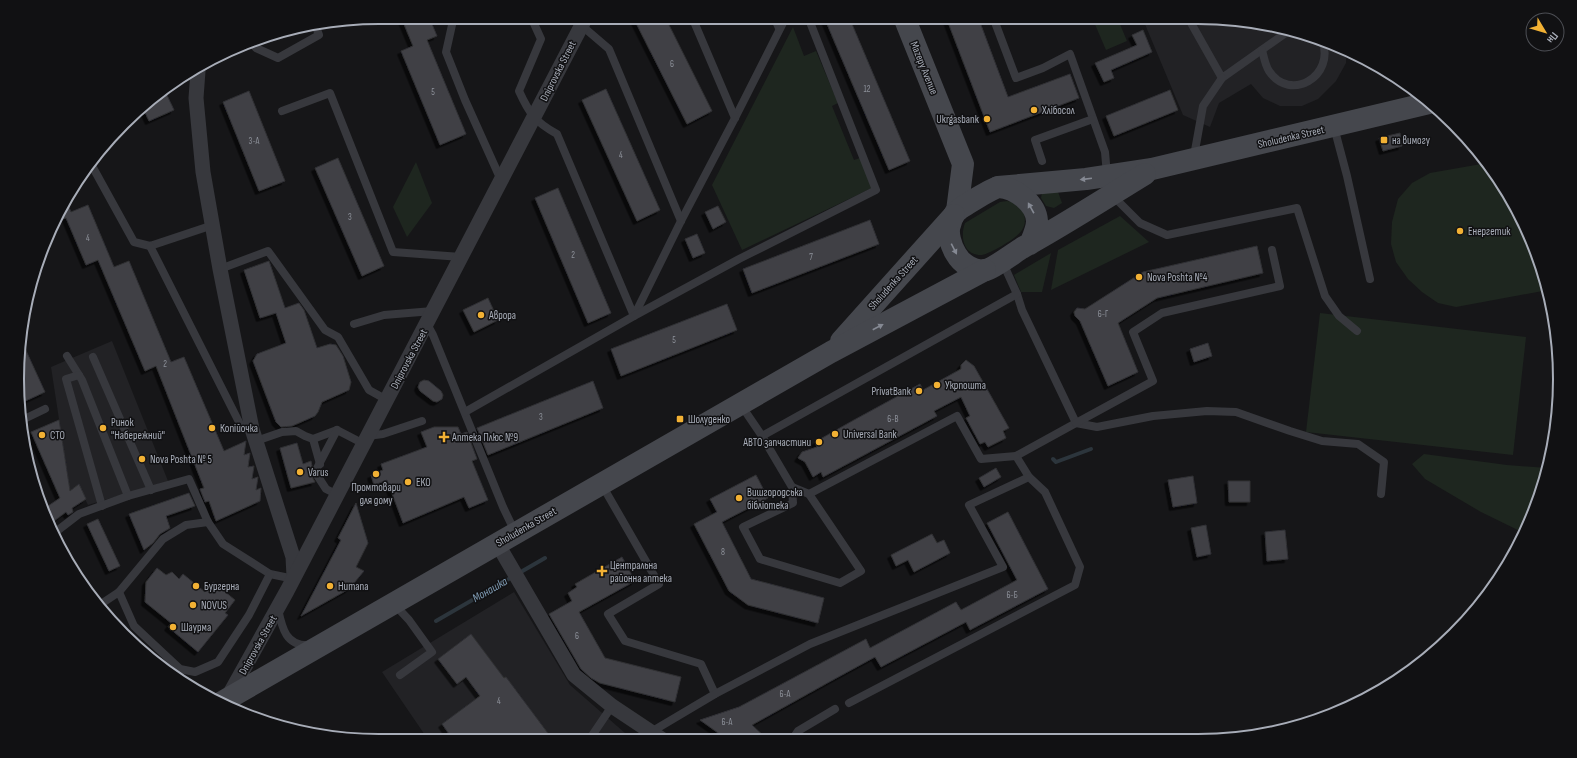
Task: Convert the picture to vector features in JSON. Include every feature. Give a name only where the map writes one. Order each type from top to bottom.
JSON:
[{"type":"main road","name":"Mazepy Avenue","points":[[907,24],[963,164],[956,213]]},
{"type":"main road","name":"Sholudenka Street","points":[[1030,244],[1110,185],[1152,169],[1423,105]]},
{"type":"main road","points":[[963,164],[996,187],[1009,189],[1020,194],[1028,201],[1037,220],[1030,244],[994,265],[971,268],[962,262],[956,254],[951,244],[949,226],[956,213],[996,187]]},
{"type":"main road","name":"Sholudenka Street","points":[[996,187],[1110,185]]},
{"type":"main road","name":"Sholudenka Street","points":[[831,352],[956,213]]},
{"type":"main road","name":"Sholudenka Street","points":[[226,699],[831,352],[994,265]]},
{"type":"street","name":"Dniprovska Street","points":[[226,699],[294,580],[365,440],[582,24]]},
{"type":"street","points":[[198,74],[196,98],[203,172],[220,269],[254,435],[294,557],[294,580]]},
{"type":"street","points":[[506,538],[510,565],[574,675],[649,734]]},
{"type":"lane","points":[[452,24],[446,52],[501,180]]},
{"type":"lane","points":[[534,24],[540,39],[519,91],[533,118],[557,134],[634,316]]},
{"type":"lane","points":[[587,24],[609,49],[681,221]]},
{"type":"lane","points":[[695,24],[735,118]]},
{"type":"lane","points":[[777,24],[779,28]]},
{"type":"lane","points":[[634,316],[782,24]]},
{"type":"lane","points":[[465,412],[634,316],[876,190],[811,24]]},
{"type":"lane","points":[[996,24],[1016,78],[1043,68],[1070,54],[1105,152],[1110,185],[1140,224],[1167,235],[1297,208],[1325,296],[1339,316],[1357,331]]},
{"type":"lane","points":[[1192,24],[1222,78]]},
{"type":"lane","points":[[255,47],[278,58],[319,35],[317,30]]},
{"type":"lane","points":[[1194,159],[1203,106],[1222,78],[1284,35]]},
{"type":"lane","points":[[1262,50],[1269,71],[1275,78],[1290,85],[1301,84],[1311,80],[1319,73],[1325,60],[1324,47]]},
{"type":"lane","points":[[282,111],[330,92],[393,252],[461,257]]},
{"type":"lane","points":[[1042,161],[1035,140],[1093,119]]},
{"type":"lane","points":[[1334,127],[1347,176],[1370,280]]},
{"type":"lane","points":[[93,168],[134,242],[150,246],[213,225]]},
{"type":"lane","points":[[150,246],[240,424],[254,435],[296,431],[313,440],[337,430],[365,440],[422,421]]},
{"type":"lane","points":[[809,494],[957,416],[981,459],[1016,456],[1153,381],[1133,332],[1162,313],[1280,286],[1272,250]]},
{"type":"lane","points":[[220,269],[268,251],[326,330],[338,337],[369,390],[387,400]]},
{"type":"lane","points":[[994,265],[1017,294],[1022,310],[1076,423]]},
{"type":"lane","points":[[762,436],[1017,294]]},
{"type":"lane","points":[[354,324],[384,315],[430,318],[434,335],[503,507],[506,538]]},
{"type":"lane","points":[[67,356],[79,375],[128,496]]},
{"type":"lane","points":[[94,358],[151,490]]},
{"type":"lane","points":[[79,375],[66,379],[102,506]]},
{"type":"lane","points":[[741,404],[792,487],[793,503],[743,527],[760,559],[840,583],[861,571],[809,494],[792,487]]},
{"type":"lane","points":[[26,418],[45,409]]},
{"type":"lane","points":[[1076,423],[1097,427],[1153,416],[1207,411],[1236,412],[1322,442],[1358,444],[1384,462],[1381,494]]},
{"type":"lane","points":[[337,430],[316,472],[326,488],[338,495]]},
{"type":"lane","points":[[313,440],[320,464]]},
{"type":"lane","points":[[849,702],[1075,585],[1080,566],[1045,492],[1029,477],[1016,456]]},
{"type":"lane","points":[[657,734],[715,694],[810,644],[1003,567],[969,505],[1029,477]]},
{"type":"lane","points":[[58,530],[79,514],[128,496],[189,479],[208,522],[223,544],[270,574],[294,580]]},
{"type":"lane","points":[[601,484],[659,584],[608,614],[625,641],[701,664],[715,694]]},
{"type":"lane","points":[[103,602],[119,592],[163,539],[186,526],[208,522]]},
{"type":"lane","points":[[119,592],[134,626],[180,669],[195,672],[218,662],[249,615],[270,574]]},
{"type":"lane","points":[[394,603],[409,620],[432,652],[400,674]]},
{"type":"lane","points":[[278,609],[282,628],[288,638],[302,646],[323,643]]},
{"type":"lane","points":[[593,734],[612,706]]},
{"type":"lane","points":[[796,734],[798,731],[835,709]]},
{"type":"shaded area","points":[[1095,24],[1120,24],[1127,41],[1106,50]]},
{"type":"shaded area","points":[[1145,24],[1198,24],[1244,27],[1290,36],[1346,57],[1346,63],[1336,81],[1318,99],[1302,106],[1280,106],[1263,98],[1251,84],[1219,103],[1210,127],[1183,115]]},
{"type":"shaded area","points":[[793,27],[804,56],[816,51],[838,103],[832,106],[854,160],[860,158],[872,188],[742,250],[712,185]]},
{"type":"shaded area","points":[[416,162],[432,203],[407,237],[393,207]]},
{"type":"shaded area","name":"Енергетик","points":[[1481,164],[1516,222],[1526,243],[1542,291],[1456,307],[1438,303],[1422,292],[1408,279],[1396,262],[1391,244],[1392,222],[1398,199],[1412,183],[1430,173]]},
{"type":"shaded area","points":[[1057,189],[1062,203],[1054,208],[1046,206],[1041,198],[1042,193]]},
{"type":"shaded area","points":[[1000,202],[1012,202],[1024,212],[1025,224],[1020,233],[1010,241],[985,254],[981,255],[970,252],[964,244],[963,239],[965,223]]},
{"type":"shaded area","points":[[1120,216],[1149,242],[1051,290],[1058,250]]},
{"type":"shaded area","points":[[1051,253],[1042,292],[1021,292],[1014,275]]},
{"type":"shaded area","points":[[1320,313],[1526,337],[1513,455],[1306,432]]},
{"type":"shaded area","name":"Ринок \"Набережний\"","points":[[112,341],[168,481],[88,505],[78,485],[70,491],[51,367]]},
{"type":"shaded area","points":[[1424,454],[1507,465],[1542,468],[1526,515],[1519,530],[1481,512],[1425,479],[1412,464]]},
{"type":"shaded area","points":[[514,592],[570,685],[626,734],[424,734],[382,672]]},
{"type":"building","points":[[404,24],[432,24],[437,36],[427,40],[466,134],[440,145],[401,51],[413,46]]},
{"type":"building","points":[[637,24],[668,24],[712,111],[687,124]]},
{"type":"building","points":[[827,24],[852,24],[910,161],[889,170]]},
{"type":"building","points":[[949,24],[981,24],[1008,97],[1070,74],[1079,98],[990,132]]},
{"type":"building","points":[[1143,30],[1152,52],[1111,70],[1114,78],[1104,82],[1095,63],[1137,45],[1132,35]]},
{"type":"building","points":[[606,89],[660,210],[637,221],[582,100]]},
{"type":"building","points":[[1170,90],[1178,110],[1114,136],[1106,116]]},
{"type":"building","points":[[249,91],[285,181],[259,191],[223,102]]},
{"type":"building","points":[[167,95],[174,110],[149,121],[145,112]]},
{"type":"building","points":[[1400,133],[1402,146],[1383,151],[1379,138]]},
{"type":"building","points":[[338,158],[384,266],[362,276],[315,168]]},
{"type":"building","points":[[558,188],[611,313],[588,323],[535,198]]},
{"type":"building","points":[[88,205],[114,267],[129,261],[171,362],[184,357],[224,451],[246,441],[244,455],[250,453],[248,467],[254,466],[252,479],[258,477],[256,490],[261,488],[260,501],[216,521],[209,501],[205,502],[200,489],[204,488],[156,366],[145,371],[98,260],[86,265],[66,218],[63,219],[69,207],[71,212]]},
{"type":"building","points":[[718,206],[726,222],[713,229],[705,212]]},
{"type":"building","points":[[870,220],[879,244],[752,293],[743,269]]},
{"type":"building","points":[[697,234],[705,253],[693,258],[685,239]]},
{"type":"building","points":[[1257,246],[1263,273],[1157,298],[1118,323],[1138,372],[1108,386],[1080,321],[1075,316],[1074,312],[1077,308],[1085,309],[1143,272]]},
{"type":"building","points":[[269,261],[285,308],[299,303],[304,310],[317,348],[330,344],[336,345],[343,356],[351,382],[349,390],[322,402],[315,416],[292,426],[281,427],[276,422],[253,361],[257,354],[286,343],[276,313],[260,318],[244,270]]},
{"type":"building","name":"Аврора","points":[[488,298],[498,320],[474,332],[463,310]]},
{"type":"building","points":[[727,304],[737,330],[621,376],[611,349]]},
{"type":"building","points":[[1208,343],[1212,356],[1194,362],[1190,349]]},
{"type":"building","points":[[26,350],[45,392],[25,401],[24,379]]},
{"type":"building","points":[[966,360],[974,366],[1009,428],[1003,431],[1006,438],[988,447],[985,442],[980,444],[966,418],[970,416],[961,397],[934,411],[937,416],[823,477],[821,472],[813,477],[805,462],[798,458],[802,452],[817,447],[815,442],[854,420],[920,384],[923,390],[961,369],[961,365]]},
{"type":"building","points":[[424,380],[429,381],[441,391],[443,395],[442,399],[437,402],[433,401],[420,391],[418,387],[420,382]]},
{"type":"building","points":[[593,381],[603,408],[488,455],[477,428]]},
{"type":"building","points":[[59,420],[70,491],[79,484],[86,499],[72,508],[73,512],[68,515],[66,512],[54,521],[48,506],[60,498],[31,432]]},
{"type":"building","points":[[434,427],[458,427],[461,434],[467,432],[477,459],[472,461],[488,500],[469,508],[464,497],[403,523],[387,480],[374,485],[371,475],[383,470],[381,464],[427,447],[421,432]]},
{"type":"building","name":"Varus","points":[[297,443],[303,464],[311,461],[312,466],[310,473],[315,482],[291,488],[280,448]]},
{"type":"building","points":[[996,468],[1001,477],[984,487],[979,478]]},
{"type":"building","points":[[756,475],[768,498],[722,522],[751,579],[824,598],[818,623],[748,605],[729,591],[694,524],[717,512],[710,499]]},
{"type":"building","points":[[1193,476],[1197,503],[1173,507],[1168,480]]},
{"type":"building","points":[[1228,481],[1250,481],[1250,502],[1229,502]]},
{"type":"building","points":[[189,493],[195,506],[166,516],[170,528],[160,534],[153,543],[144,550],[129,514]]},
{"type":"building","points":[[356,503],[368,543],[356,567],[364,571],[349,589],[301,616],[341,540],[338,538]]},
{"type":"building","points":[[1008,512],[1048,589],[970,630],[966,622],[881,667],[875,657],[752,725],[762,734],[720,734],[700,720],[739,707],[866,639],[870,648],[956,602],[961,610],[1017,580],[987,523]]},
{"type":"building","points":[[98,519],[120,566],[109,571],[87,524]]},
{"type":"building","points":[[1206,525],[1211,554],[1197,557],[1191,528]]},
{"type":"building","points":[[1285,530],[1288,559],[1267,561],[1265,532]]},
{"type":"building","points":[[932,534],[937,543],[944,540],[950,553],[914,572],[908,560],[896,566],[891,555]]},
{"type":"building","points":[[622,557],[635,581],[579,612],[605,658],[681,677],[675,702],[600,683],[591,678],[581,669],[549,614],[572,601],[568,593],[577,587],[575,584]]},
{"type":"building","points":[[157,568],[166,575],[172,572],[179,579],[183,574],[205,592],[213,582],[235,600],[225,613],[228,615],[198,652],[168,627],[171,623],[145,602],[146,582]]},
{"type":"building","points":[[471,634],[504,678],[506,677],[549,734],[449,734],[442,724],[480,696],[466,677],[457,684],[438,659]]},
{"type":"waterway","points":[[1053,459],[1056,462],[1091,449]]},
{"type":"waterway","name":"Монашка","points":[[436,621],[545,558]]},
{"type":"place","name":"Хлібосол","points":[[1034,110]]},
{"type":"place","name":"Ukrgasbank","points":[[987,119]]},
{"type":"place","name":"на вимогу","points":[[1384,140]]},
{"type":"place","name":"Енергетик","points":[[1460,231]]},
{"type":"place","name":"Nova Poshta №4","points":[[1139,277]]},
{"type":"place","name":"Аврора","points":[[481,315]]},
{"type":"place","name":"Укрпошта","points":[[937,385]]},
{"type":"place","name":"PrivatBank","points":[[919,391]]},
{"type":"place","name":"Шолуденко","points":[[680,419]]},
{"type":"place","name":"Ринок \"Набережний\"","points":[[103,428]]},
{"type":"place","name":"Копійочка","points":[[212,428]]},
{"type":"place","name":"Universal Bank","points":[[835,434]]},
{"type":"place","name":"СТО","points":[[42,435]]},
{"type":"place","name":"Аптека Плюс №9","points":[[444,437]]},
{"type":"place","name":"АВТО запчастини","points":[[819,442]]},
{"type":"place","name":"Nova Poshta № 5","points":[[142,459]]},
{"type":"place","name":"Varus","points":[[300,472]]},
{"type":"place","name":"Промтовари для дому","points":[[376,474]]},
{"type":"place","name":"EKO","points":[[408,482]]},
{"type":"place","name":"Вишгородська бібліотека","points":[[739,498]]},
{"type":"place","name":"Центральна районна аптека","points":[[602,571]]},
{"type":"place","name":"Бургерна","points":[[196,586]]},
{"type":"place","name":"Humana","points":[[330,586]]},
{"type":"place","name":"NOVUS","points":[[193,605]]},
{"type":"place","name":"Шаурма","points":[[173,627]]}]
